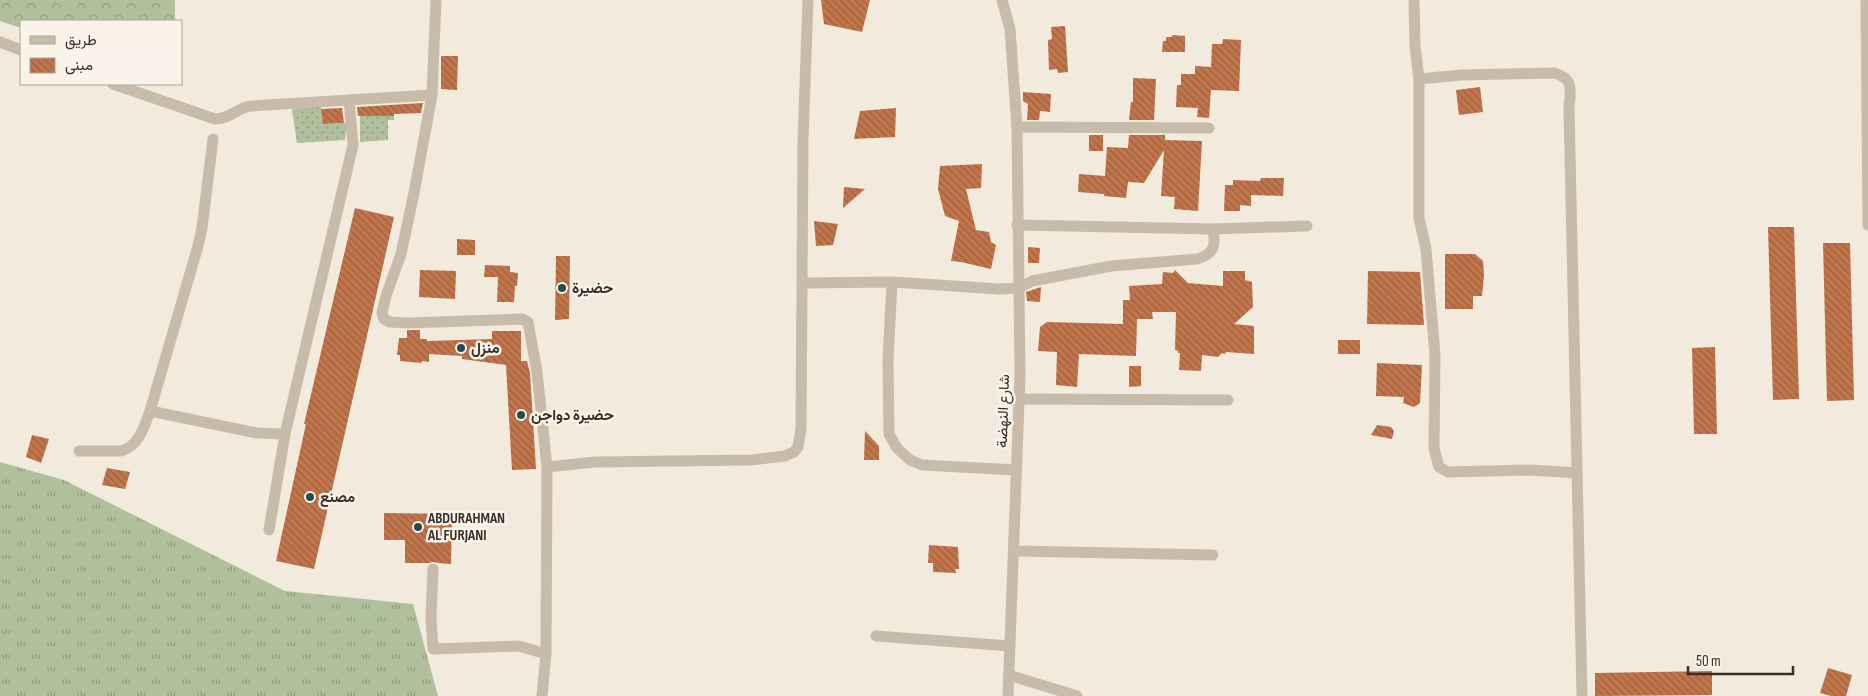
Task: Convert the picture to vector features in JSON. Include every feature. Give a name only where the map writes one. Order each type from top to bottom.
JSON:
[{"type":"street","points":[[436,0],[432,95],[401,254],[382,313],[384,319],[390,322],[522,319],[528,322],[537,372],[547,467],[546,654],[542,696]]},
{"type":"street","points":[[547,467],[595,462],[752,460],[785,456],[794,452],[798,447],[801,429],[804,140],[808,0]]},
{"type":"street","name":"شارع النهضة","points":[[1002,0],[1010,29],[1017,127],[1020,376],[1015,551],[1008,696]]},
{"type":"street","points":[[1414,0],[1414,46],[1419,79],[1419,218],[1426,249],[1434,355],[1434,448],[1439,466],[1448,472],[1530,470],[1577,474]]},
{"type":"street","points":[[1866,0],[1868,225]]},
{"type":"street","points":[[0,42],[20,50]]},
{"type":"street","points":[[1419,79],[1462,75],[1554,74],[1562,76],[1568,81],[1571,91],[1569,108],[1582,696]]},
{"type":"street","points":[[116,85],[215,119],[224,119],[239,109],[251,106],[432,95]]},
{"type":"street","points":[[269,530],[285,434],[353,145],[349,100]]},
{"type":"street","points":[[1017,127],[1209,128]]},
{"type":"street","points":[[79,451],[122,451],[134,444],[143,430],[200,237],[213,139]]},
{"type":"street","points":[[1017,225],[1213,229],[1307,226]]},
{"type":"street","points":[[803,283],[892,282],[1019,288],[1032,281],[1111,266],[1197,259],[1207,256],[1213,248],[1215,239],[1213,229]]},
{"type":"street","points":[[892,282],[888,360],[889,434],[897,448],[910,460],[922,465],[1016,470]]},
{"type":"street","points":[[1019,399],[1228,400]]},
{"type":"street","points":[[150,411],[258,433],[285,434]]},
{"type":"street","points":[[1015,551],[1213,555]]},
{"type":"street","points":[[433,569],[431,618],[433,649],[519,646],[546,654]]},
{"type":"street","points":[[876,636],[1010,646]]},
{"type":"street","points":[[1009,675],[1077,696]]},
{"type":"green space","points":[[0,0],[175,0],[175,20],[20,20],[20,28],[0,21]]},
{"type":"green space","points":[[321,106],[323,124],[347,123],[345,140],[297,143],[292,109]]},
{"type":"green space","points":[[360,116],[394,116],[394,120],[388,120],[388,140],[360,142]]},
{"type":"green space","points":[[0,462],[64,480],[285,591],[413,604],[438,696],[0,696]]},
{"type":"building","points":[[821,0],[870,0],[862,32],[824,24]]},
{"type":"building","points":[[1065,26],[1068,72],[1058,73],[1057,69],[1049,70],[1048,40],[1052,39],[1051,27]]},
{"type":"building","points":[[1172,35],[1185,36],[1185,52],[1162,52],[1163,41],[1166,41],[1166,37],[1172,37]]},
{"type":"building","points":[[1223,39],[1241,40],[1239,91],[1211,90],[1209,118],[1197,117],[1198,108],[1176,107],[1177,85],[1181,85],[1181,74],[1195,74],[1195,66],[1211,67],[1212,44],[1222,44]]},
{"type":"building","points":[[441,56],[458,56],[457,90],[441,89]]},
{"type":"building","points":[[1133,78],[1156,79],[1154,120],[1129,120],[1131,102],[1133,102]]},
{"type":"building","points":[[1480,87],[1483,112],[1459,115],[1456,90]]},
{"type":"building","points":[[1023,92],[1051,94],[1050,112],[1040,111],[1039,120],[1027,120],[1028,104],[1023,101]]},
{"type":"building","points":[[423,103],[421,113],[394,114],[394,116],[358,116],[357,107]]},
{"type":"building","points":[[342,108],[344,123],[323,124],[321,109]]},
{"type":"building","points":[[896,108],[895,137],[854,139],[860,111]]},
{"type":"building","points":[[1089,135],[1103,135],[1103,151],[1089,151]]},
{"type":"building","points":[[1129,135],[1165,135],[1165,140],[1202,141],[1198,211],[1174,209],[1175,197],[1161,196],[1164,150],[1144,183],[1128,182],[1126,198],[1078,192],[1079,174],[1105,176],[1107,147],[1128,148]]},
{"type":"building","points":[[982,164],[981,188],[966,189],[976,230],[989,232],[991,242],[996,245],[991,269],[951,261],[959,221],[945,216],[938,189],[940,166]]},
{"type":"building","points":[[1261,178],[1284,178],[1283,196],[1251,195],[1251,206],[1240,205],[1240,211],[1224,211],[1225,185],[1233,185],[1233,180],[1260,181]]},
{"type":"building","points":[[844,187],[865,189],[843,208]]},
{"type":"building","points":[[355,208],[394,217],[314,569],[276,561],[306,424],[304,424]]},
{"type":"building","points":[[814,221],[838,224],[833,245],[816,246]]},
{"type":"building","points":[[1768,227],[1794,227],[1799,399],[1773,400]]},
{"type":"building","points":[[457,239],[475,240],[475,255],[457,255]]},
{"type":"building","points":[[1823,243],[1850,243],[1854,400],[1827,401]]},
{"type":"building","points":[[1028,247],[1040,248],[1039,263],[1028,263]]},
{"type":"building","points":[[1445,254],[1475,254],[1483,261],[1482,296],[1473,296],[1473,309],[1445,309]]},
{"type":"building","name":"حضيرة","points":[[556,256],[570,256],[569,319],[555,320]]},
{"type":"building","points":[[485,265],[510,266],[510,272],[518,273],[514,302],[497,302],[498,277],[484,277]]},
{"type":"building","points":[[420,270],[456,271],[455,299],[419,297]]},
{"type":"building","points":[[1175,270],[1188,283],[1223,286],[1223,271],[1245,271],[1245,280],[1252,282],[1253,307],[1234,324],[1254,326],[1254,354],[1226,352],[1218,357],[1202,355],[1201,371],[1179,370],[1180,353],[1175,350],[1176,312],[1152,312],[1153,319],[1137,319],[1136,356],[1079,354],[1077,387],[1056,385],[1057,352],[1038,351],[1040,327],[1047,322],[1123,324],[1123,300],[1130,300],[1129,286],[1162,284],[1163,272],[1173,273]]},
{"type":"building","points":[[1368,271],[1420,272],[1424,325],[1367,324]]},
{"type":"building","points":[[1041,287],[1040,302],[1027,301],[1026,292]]},
{"type":"building","points":[[407,330],[420,330],[420,339],[427,339],[427,341],[492,339],[492,331],[521,331],[521,361],[527,361],[530,373],[536,469],[512,470],[506,365],[462,359],[462,356],[429,354],[429,362],[400,361],[400,355],[397,355],[399,338],[407,338]]},
{"type":"building","points":[[1338,340],[1360,340],[1360,354],[1338,354]]},
{"type":"building","points":[[1715,347],[1717,434],[1694,434],[1692,348]]},
{"type":"building","points":[[1377,363],[1422,365],[1420,403],[1414,407],[1403,403],[1404,397],[1376,396]]},
{"type":"building","points":[[1129,366],[1141,366],[1141,386],[1129,387]]},
{"type":"building","points":[[1377,425],[1391,427],[1394,431],[1392,439],[1371,435]]},
{"type":"building","points":[[865,431],[879,446],[879,460],[864,460]]},
{"type":"building","points":[[32,435],[49,439],[41,463],[26,457]]},
{"type":"building","points":[[107,468],[130,472],[125,489],[102,485]]},
{"type":"building","name":"ABDURAHMAN AL FURJANI","points":[[384,513],[452,514],[451,564],[433,562],[405,563],[405,540],[384,540]]},
{"type":"building","points":[[929,545],[958,547],[959,569],[955,569],[956,573],[933,572],[933,563],[928,563]]},
{"type":"building","points":[[1828,668],[1852,675],[1846,696],[1831,696],[1820,693]]},
{"type":"building","points":[[1712,671],[1712,695],[1595,696],[1595,673]]},
{"type":"place","name":"حضيرة","points":[[562,288]]},
{"type":"place","name":"منزل","points":[[461,348]]},
{"type":"place","name":"حضيرة دواجن","points":[[521,415]]},
{"type":"place","name":"مصنع","points":[[310,497]]},
{"type":"place","name":"ABDURAHMAN AL FURJANI","points":[[418,527]]}]
